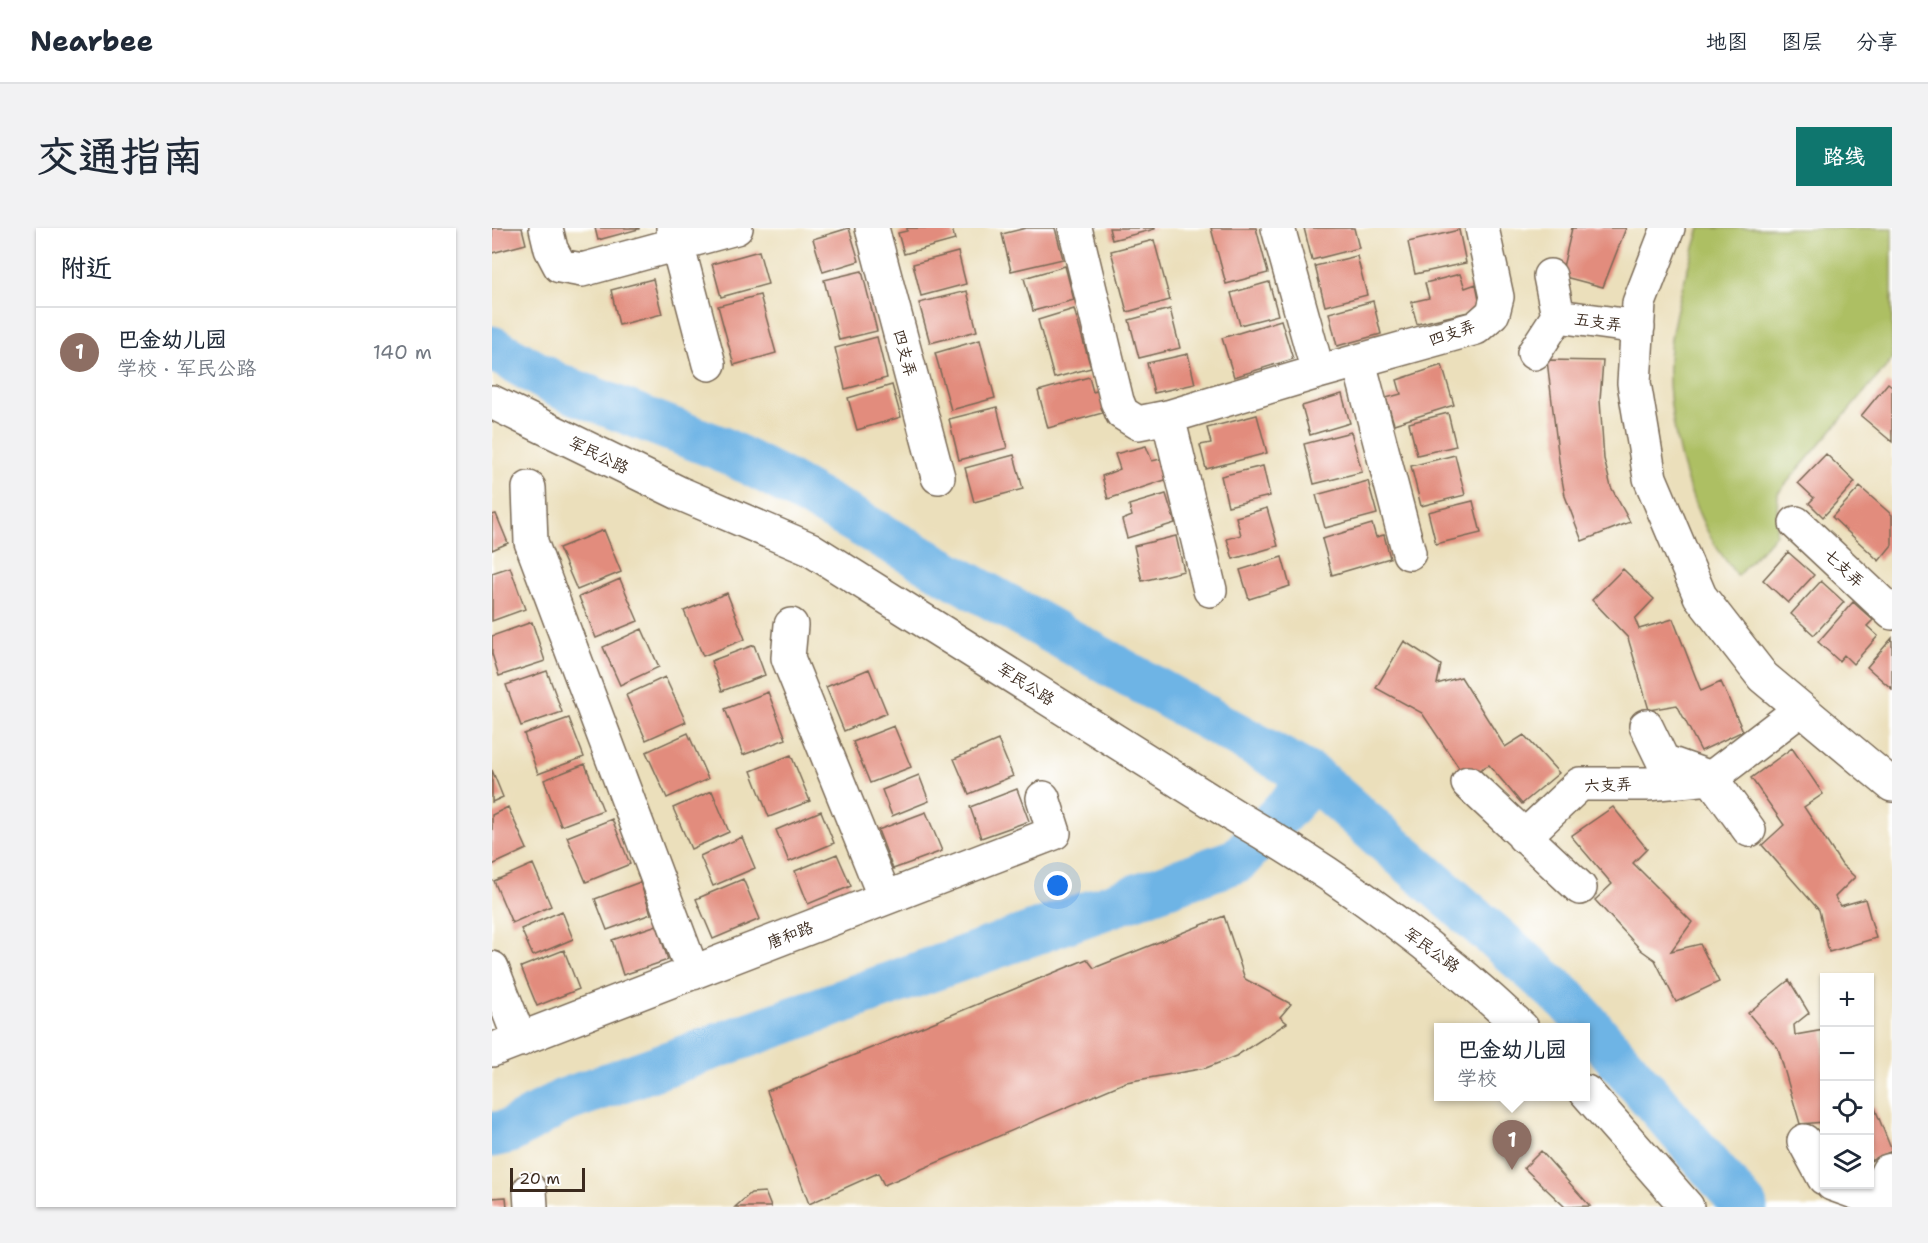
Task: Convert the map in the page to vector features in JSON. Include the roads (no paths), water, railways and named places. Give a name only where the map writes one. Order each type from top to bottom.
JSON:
[{"type":"street","points":[[546,228],[551,249],[560,266],[582,270],[675,235],[736,228]]},
{"type":"street","name":"四支弄","points":[[872,228],[938,477]]},
{"type":"street","name":"四支弄","points":[[1075,228],[1122,414],[1138,423],[1168,417],[1476,328],[1493,313],[1497,297],[1482,228]]},
{"type":"street","points":[[1278,228],[1318,372]]},
{"type":"street","points":[[1668,228],[1639,303],[1634,382],[1650,478],[1700,596],[1763,677],[1892,785]]},
{"type":"street","points":[[675,235],[709,364]]},
{"type":"street","name":"五支弄","points":[[1534,353],[1558,316],[1550,276]]},
{"type":"street","name":"五支弄","points":[[1558,316],[1638,327]]},
{"type":"street","points":[[1359,362],[1409,553]]},
{"type":"street","name":"军民公路","points":[[492,402],[679,493],[810,549],[1238,818],[1295,851],[1464,973],[1517,1023]]},
{"type":"street","points":[[1168,417],[1210,590]]},
{"type":"street","points":[[529,488],[531,542],[693,973]]},
{"type":"street","name":"七支弄","points":[[1796,523],[1892,613]]},
{"type":"street","points":[[791,625],[788,658],[885,898]]},
{"type":"street","points":[[1711,778],[1801,709]]},
{"type":"street","points":[[1646,726],[1663,761],[1711,778],[1749,830]]},
{"type":"street","name":"六支弄","points":[[1524,837],[1580,784],[1647,784],[1711,778]]},
{"type":"street","points":[[1468,783],[1580,888]]},
{"type":"street","name":"唐和路","points":[[506,1045],[1054,833],[1043,798]]},
{"type":"street","points":[[492,968],[506,1045]]},
{"type":"street","points":[[1590,1097],[1687,1207]]},
{"type":"street","points":[[1804,1141],[1820,1171]]},
{"type":"street","points":[[1842,1189],[1876,1203],[1888,1171],[1892,1170]]},
{"type":"waterway","points":[[492,348],[557,385],[722,449],[775,476],[1314,778],[1568,1001],[1587,1023]]},
{"type":"waterway","points":[[492,1135],[510,1131],[563,1101],[1238,860],[1314,778]]},
{"type":"waterway","points":[[1590,1027],[1745,1207]]},
{"type":"place","name":"巴金幼儿园","points":[[1512,1170]]}]
